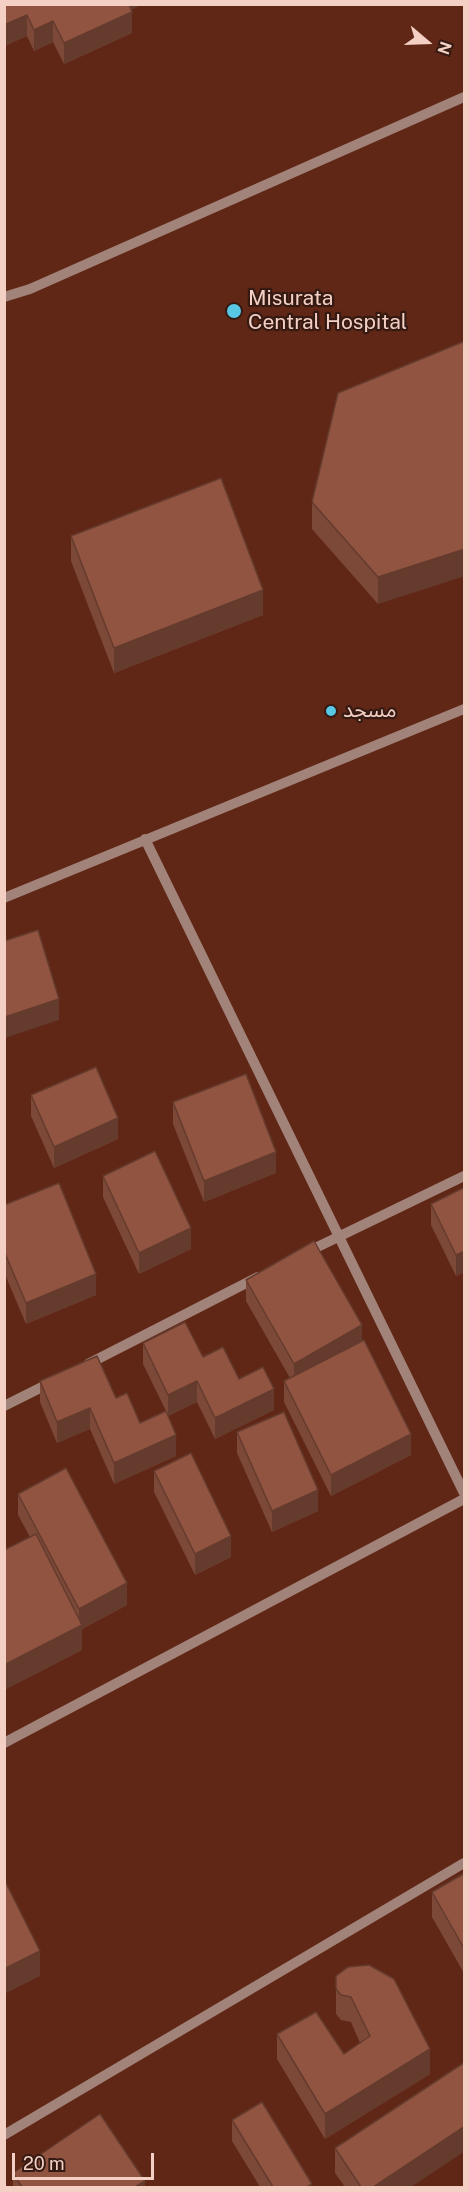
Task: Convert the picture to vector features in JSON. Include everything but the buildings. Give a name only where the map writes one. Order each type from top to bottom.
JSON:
[{"type":"street","points":[[4,297],[30,289],[465,98]]},
{"type":"street","points":[[4,898],[465,709]]},
{"type":"street","points":[[145,839],[465,1493]]},
{"type":"street","points":[[297,1257],[465,1176]]},
{"type":"street","points":[[78,1369],[265,1273]]},
{"type":"street","points":[[4,1406],[67,1374]]},
{"type":"street","points":[[4,1743],[465,1499]]},
{"type":"street","points":[[4,2135],[465,1863]]},
{"type":"place","name":"Misurata Central Hospital","points":[[234,311]]},
{"type":"place","name":"مسجد","points":[[331,711]]}]
